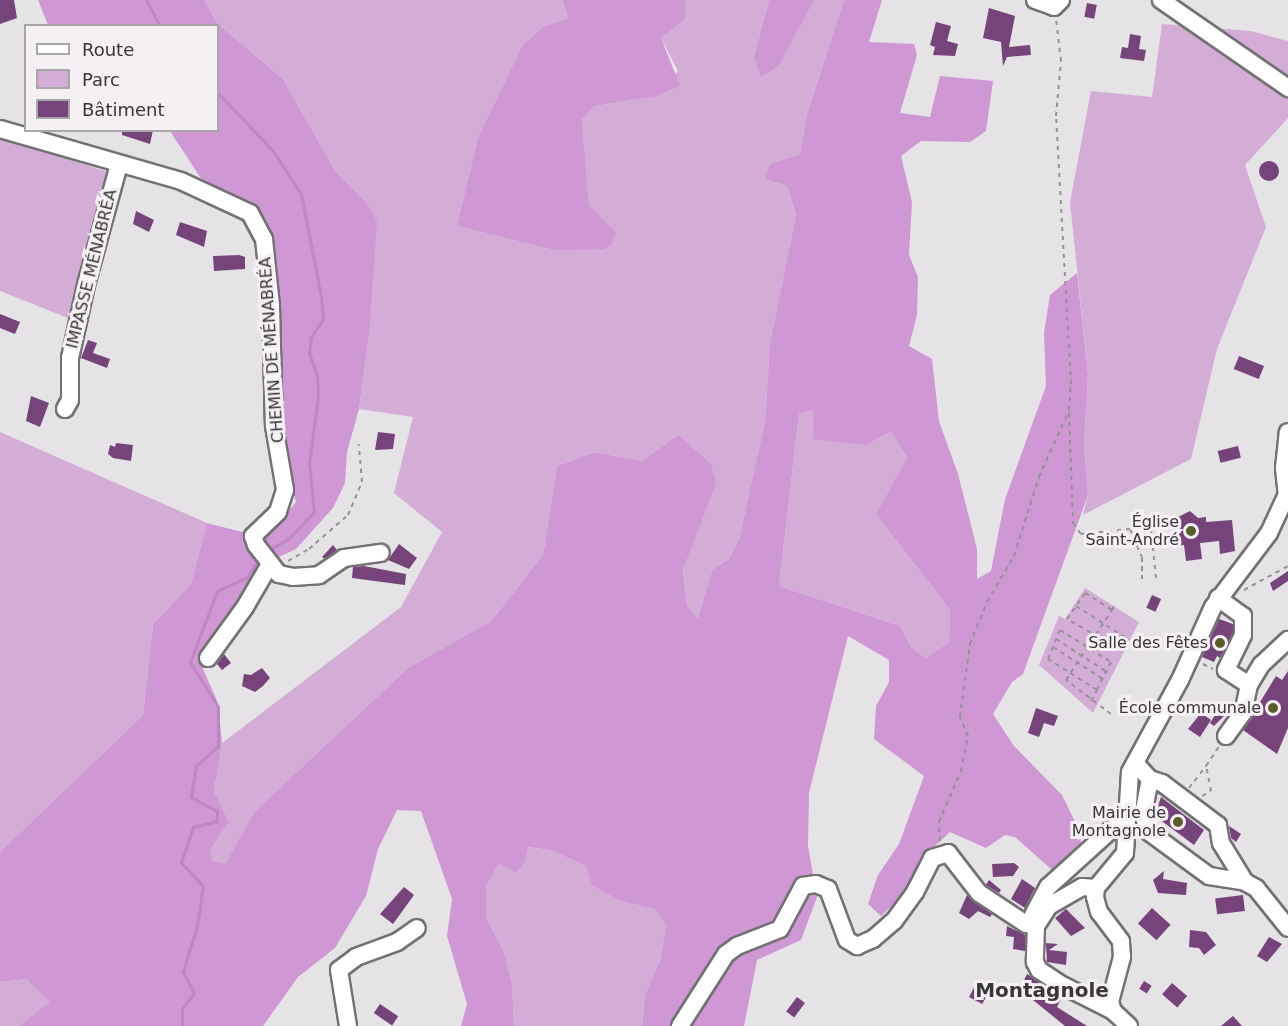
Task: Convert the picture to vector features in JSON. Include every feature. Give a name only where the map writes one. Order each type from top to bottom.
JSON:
[{"type":"street","points":[[1035,0],[1058,4]]},
{"type":"street","points":[[1161,0],[1288,88]]},
{"type":"street","name":"CHEMIN DE MÉNABRÉA","points":[[0,129],[209,192],[250,213],[264,239],[271,306],[274,426],[285,490],[278,512],[253,536],[264,556]]},
{"type":"street","name":"IMPASSE MÉNABRÉA","points":[[66,409],[70,400],[70,358],[86,285],[119,164]]},
{"type":"street","points":[[1113,1011],[1112,993],[1123,949],[1117,933],[1096,905],[1096,888],[1122,861],[1127,847],[1126,792],[1136,763],[1180,680],[1218,598],[1269,533],[1287,495],[1284,468],[1288,432]]},
{"type":"street","points":[[208,658],[245,607],[264,556],[279,574],[310,576],[319,575],[344,558],[381,553]]},
{"type":"street","points":[[1218,598],[1243,616],[1244,635],[1226,670],[1249,685]]},
{"type":"street","points":[[1226,736],[1243,713],[1249,685],[1261,665],[1288,640]]},
{"type":"street","points":[[1136,763],[1150,779],[1162,783],[1218,825],[1221,843],[1245,882]]},
{"type":"street","points":[[1150,779],[1143,815],[1149,832],[1209,876],[1245,882],[1256,888],[1288,928]]},
{"type":"street","points":[[1126,825],[1112,829],[1048,886],[1035,907],[1033,925],[1035,957],[1039,970],[1113,1011],[1130,1026]]},
{"type":"street","points":[[680,1026],[726,954],[737,946],[780,929],[803,886],[816,884],[828,890],[847,940],[857,946],[873,939],[894,921],[924,879],[932,858],[941,852],[952,856],[979,893],[1033,925]]},
{"type":"street","points":[[1033,925],[1056,898],[1082,887],[1096,888]]},
{"type":"street","points":[[348,1026],[339,970],[356,957],[397,942],[417,928]]},
{"type":"path","points":[[1058,4],[1061,61],[1056,116],[1071,384],[1069,410],[1073,523],[1081,534],[1130,530],[1133,542],[1142,557],[1142,579]]},
{"type":"path","points":[[941,852],[939,822],[962,771],[968,736],[960,717],[970,644],[987,602],[1014,556],[1039,477],[1069,410]]},
{"type":"path","points":[[264,556],[294,560],[348,515],[362,482],[359,444]]},
{"type":"path","points":[[1151,528],[1156,578]]},
{"type":"path","points":[[1239,592],[1288,566]]},
{"type":"path","points":[[1076,606],[1103,623],[1128,639],[1122,650],[1095,636],[1067,619],[1076,606],[1085,593],[1113,608],[1103,623],[1095,636],[1088,647],[1066,680],[1111,714]]},
{"type":"path","points":[[1091,701],[1107,672],[1112,662],[1060,630],[1048,659],[1097,690]]},
{"type":"path","points":[[1056,639],[1107,672]]},
{"type":"path","points":[[1053,647],[1103,679]]},
{"type":"path","points":[[1199,662],[1215,670]]},
{"type":"path","points":[[1192,785],[1226,736]]},
{"type":"path","points":[[1199,796],[1211,791],[1206,766]]},
{"type":"path","points":[[1186,792],[1192,795]]},
{"type":"green space","points":[[204,0],[562,0],[568,18],[545,26],[457,226],[553,250],[615,233],[589,205],[582,120],[595,106],[652,97],[678,71],[661,38],[684,19],[685,0],[769,0],[754,56],[802,20],[814,0],[844,0],[807,114],[800,154],[771,164],[765,179],[787,186],[796,215],[770,343],[765,421],[739,539],[729,559],[712,570],[698,618],[687,606],[683,570],[696,534],[678,435],[642,461],[595,452],[557,466],[543,555],[491,621],[408,668],[255,811],[227,863],[211,861],[210,848],[229,822],[214,791],[222,743],[401,607],[442,532],[394,493],[413,417],[359,409],[369,336],[365,201],[336,172],[283,79],[218,24]]},
{"type":"green space","points":[[1162,24],[1251,31],[1288,41],[1288,118],[1245,165],[1266,227],[1217,349],[1191,459],[1083,515],[1088,495],[1084,446],[1088,374],[1070,202],[1091,91],[1152,97]]},
{"type":"green space","points":[[0,136],[107,172],[68,318],[0,291]]},
{"type":"green space","points":[[813,410],[814,439],[891,430],[907,459],[876,514],[950,610],[949,642],[926,658],[911,647],[900,626],[779,586],[799,414]]},
{"type":"green space","points":[[0,432],[207,523],[191,584],[153,624],[143,715],[0,852]]},
{"type":"green space","points":[[1085,588],[1139,622],[1093,713],[1039,665],[1059,616],[1065,619]]},
{"type":"green space","points":[[527,847],[550,850],[586,866],[619,900],[656,910],[668,926],[660,960],[645,995],[642,1026],[514,1026],[512,983],[504,952],[486,917],[486,886],[499,864],[516,873]]},
{"type":"green space","points":[[26,979],[51,1002],[19,1026],[0,1026],[0,982]]},
{"type":"shaded area","points":[[38,0],[204,0],[218,24],[48,24]]},
{"type":"shaded area","points":[[562,0],[685,0],[685,19],[661,38],[680,86],[652,97],[595,106],[582,120],[589,205],[616,233],[611,245],[604,249],[553,250],[457,226],[479,136],[523,45],[545,26],[568,18]]},
{"type":"shaded area","points":[[769,0],[814,0],[779,65],[761,77],[754,56]]},
{"type":"shaded area","points":[[844,0],[882,0],[869,42],[914,44],[917,55],[900,113],[930,117],[940,76],[993,81],[986,131],[970,142],[921,141],[901,156],[912,202],[909,255],[918,277],[917,315],[909,346],[932,359],[939,421],[958,474],[977,549],[977,579],[991,571],[1005,499],[1046,386],[1044,333],[1050,295],[1077,273],[1088,374],[1084,446],[1088,495],[1023,674],[1012,682],[993,714],[1014,746],[1062,795],[1080,832],[1081,844],[1052,870],[1015,837],[1005,835],[986,848],[950,832],[934,847],[901,897],[881,916],[868,904],[878,875],[899,844],[924,776],[874,739],[876,706],[889,682],[889,660],[848,636],[809,793],[808,846],[817,897],[801,940],[757,960],[744,1026],[642,1026],[645,995],[660,960],[667,926],[656,910],[619,900],[592,885],[586,866],[550,850],[528,847],[525,862],[516,873],[499,864],[486,886],[486,917],[504,952],[512,983],[514,1026],[461,1026],[467,1004],[447,936],[452,899],[421,811],[397,810],[378,849],[366,896],[335,948],[298,977],[263,1026],[19,1026],[50,1002],[26,979],[0,982],[0,852],[143,715],[153,624],[191,584],[207,523],[246,533],[275,527],[296,502],[287,467],[257,237],[204,183],[171,132],[219,132],[219,25],[283,79],[336,172],[365,201],[377,221],[369,336],[359,409],[347,452],[345,483],[333,508],[296,549],[259,566],[227,616],[203,669],[218,703],[222,743],[214,791],[229,822],[210,849],[212,861],[226,863],[255,811],[408,668],[491,621],[543,555],[557,466],[595,452],[642,461],[678,435],[711,464],[716,483],[683,570],[687,606],[698,618],[712,570],[729,559],[739,539],[765,421],[770,343],[796,215],[787,186],[765,179],[770,164],[800,154],[807,114]],"holes":[[[813,410],[813,439],[865,445],[891,431],[907,458],[876,514],[950,610],[949,642],[926,658],[911,647],[900,626],[779,586],[799,414]]]},
{"type":"building","points":[[0,0],[14,0],[17,18],[0,24]]},
{"type":"building","points":[[1087,3],[1097,5],[1094,19],[1084,17]]},
{"type":"building","points":[[989,8],[1015,16],[1009,47],[1030,45],[1031,55],[1007,57],[1003,66],[1001,42],[983,38]]},
{"type":"building","points":[[936,22],[951,26],[947,41],[958,44],[955,56],[933,55],[935,47],[930,45]]},
{"type":"building","points":[[1130,34],[1141,36],[1139,49],[1146,50],[1144,61],[1120,58],[1122,47],[1128,48]]},
{"type":"building","points":[[122,132],[153,132],[150,144],[122,135]]},
{"type":"building","points":[[1269,161],[1276,164],[1279,171],[1276,178],[1269,181],[1262,178],[1259,171],[1262,164]]},
{"type":"building","points":[[136,211],[154,220],[149,232],[133,224]]},
{"type":"building","points":[[180,222],[207,231],[204,247],[176,235]]},
{"type":"building","points":[[239,255],[245,257],[245,269],[214,271],[213,256]]},
{"type":"building","points":[[0,314],[20,322],[15,334],[0,328]]},
{"type":"building","points":[[88,340],[97,343],[93,353],[110,359],[107,368],[81,358]]},
{"type":"building","points":[[1239,356],[1264,366],[1259,379],[1234,369]]},
{"type":"building","points":[[31,396],[49,403],[40,427],[26,421]]},
{"type":"building","points":[[378,432],[395,434],[393,449],[375,450]]},
{"type":"building","points":[[116,443],[133,445],[131,461],[113,458],[108,454],[110,445],[115,447]]},
{"type":"building","points":[[1238,446],[1241,458],[1221,463],[1218,451]]},
{"type":"building","name":"Église Saint-André","points":[[1190,511],[1198,518],[1206,517],[1206,522],[1232,520],[1235,551],[1220,554],[1219,541],[1200,543],[1202,559],[1186,561],[1184,545],[1176,546],[1172,520]]},
{"type":"building","points":[[399,544],[417,558],[409,569],[388,560]]},
{"type":"building","points":[[333,545],[337,550],[325,559],[322,557]]},
{"type":"building","points":[[364,566],[406,574],[405,585],[352,578],[353,567]]},
{"type":"building","points":[[1288,571],[1288,581],[1273,591],[1270,583]]},
{"type":"building","points":[[1152,595],[1161,599],[1155,612],[1146,608]]},
{"type":"building","name":"Salle des Fêtes","points":[[1219,619],[1233,624],[1233,633],[1220,658],[1217,656],[1214,662],[1202,657]]},
{"type":"building","points":[[224,654],[231,663],[222,670],[217,664]]},
{"type":"building","points":[[262,668],[270,678],[263,686],[255,692],[242,686],[244,674],[251,675]]},
{"type":"building","name":"École communale","points":[[1288,671],[1288,728],[1277,754],[1243,730],[1276,676],[1282,680]]},
{"type":"building","points":[[1224,701],[1233,707],[1214,726],[1210,723]]},
{"type":"building","points":[[1036,708],[1058,716],[1054,726],[1044,723],[1039,737],[1028,733]]},
{"type":"building","points":[[1201,713],[1211,720],[1200,737],[1188,729]]},
{"type":"building","name":"Mairie de Montagnole","points":[[1161,797],[1204,830],[1194,845],[1155,816]]},
{"type":"building","points":[[1229,826],[1241,834],[1236,842],[1231,838]]},
{"type":"building","points":[[1014,863],[1019,867],[1013,876],[993,877],[992,864]]},
{"type":"building","points":[[1164,871],[1163,879],[1187,883],[1186,895],[1158,893],[1153,880]]},
{"type":"building","points":[[1022,879],[1035,888],[1025,908],[1011,899]]},
{"type":"building","points":[[989,880],[1001,890],[999,893],[986,885]]},
{"type":"building","points":[[404,887],[414,895],[393,924],[380,914]]},
{"type":"building","points":[[967,895],[992,914],[990,917],[978,911],[969,919],[959,913]]},
{"type":"building","points":[[1243,895],[1245,911],[1217,914],[1215,898]]},
{"type":"building","points":[[1152,908],[1171,925],[1157,940],[1138,924]]},
{"type":"building","points":[[1066,909],[1085,928],[1071,936],[1055,918]]},
{"type":"building","points":[[1007,926],[1025,935],[1025,951],[1013,949],[1014,937],[1006,936]]},
{"type":"building","points":[[1190,930],[1206,932],[1216,945],[1204,955],[1199,948],[1189,947]]},
{"type":"building","points":[[1269,937],[1282,944],[1267,962],[1257,956]]},
{"type":"building","points":[[1046,943],[1058,944],[1049,950],[1067,952],[1066,965],[1047,962]]},
{"type":"building","points":[[1027,974],[1062,997],[1057,1007],[1087,1026],[1065,1026],[1033,1000],[1035,997],[1019,991]]},
{"type":"building","points":[[1144,981],[1152,986],[1147,993],[1139,989]]},
{"type":"building","points":[[977,982],[990,989],[982,1004],[969,997]]},
{"type":"building","points":[[1172,983],[1187,996],[1177,1007],[1162,994]]},
{"type":"building","points":[[797,997],[805,1003],[794,1017],[786,1011]]},
{"type":"building","points":[[380,1004],[398,1016],[392,1025],[374,1013]]},
{"type":"building","points":[[1233,1016],[1242,1026],[1221,1026]]},
{"type":"waterway","points":[[146,0],[159,24]]},
{"type":"waterway","points":[[219,94],[273,151],[301,194],[321,297],[323,319],[311,337],[309,353],[317,375],[318,395],[309,463],[314,512],[288,539],[268,550]]},
{"type":"waterway","points":[[182,1026],[182,1009],[194,993],[183,971],[197,926],[203,886],[181,862],[193,827],[217,821],[217,811],[191,797],[196,766],[218,746],[218,707],[190,662],[217,591],[247,577],[260,558]]},
{"type":"place","name":"Église Saint-André","points":[[1191,531]]},
{"type":"place","name":"Salle des Fêtes","points":[[1220,643]]},
{"type":"place","name":"École communale","points":[[1273,708]]},
{"type":"place","name":"Mairie de Montagnole","points":[[1178,822]]},
{"type":"district","name":"Montagnole","points":[[1042,990]]}]
